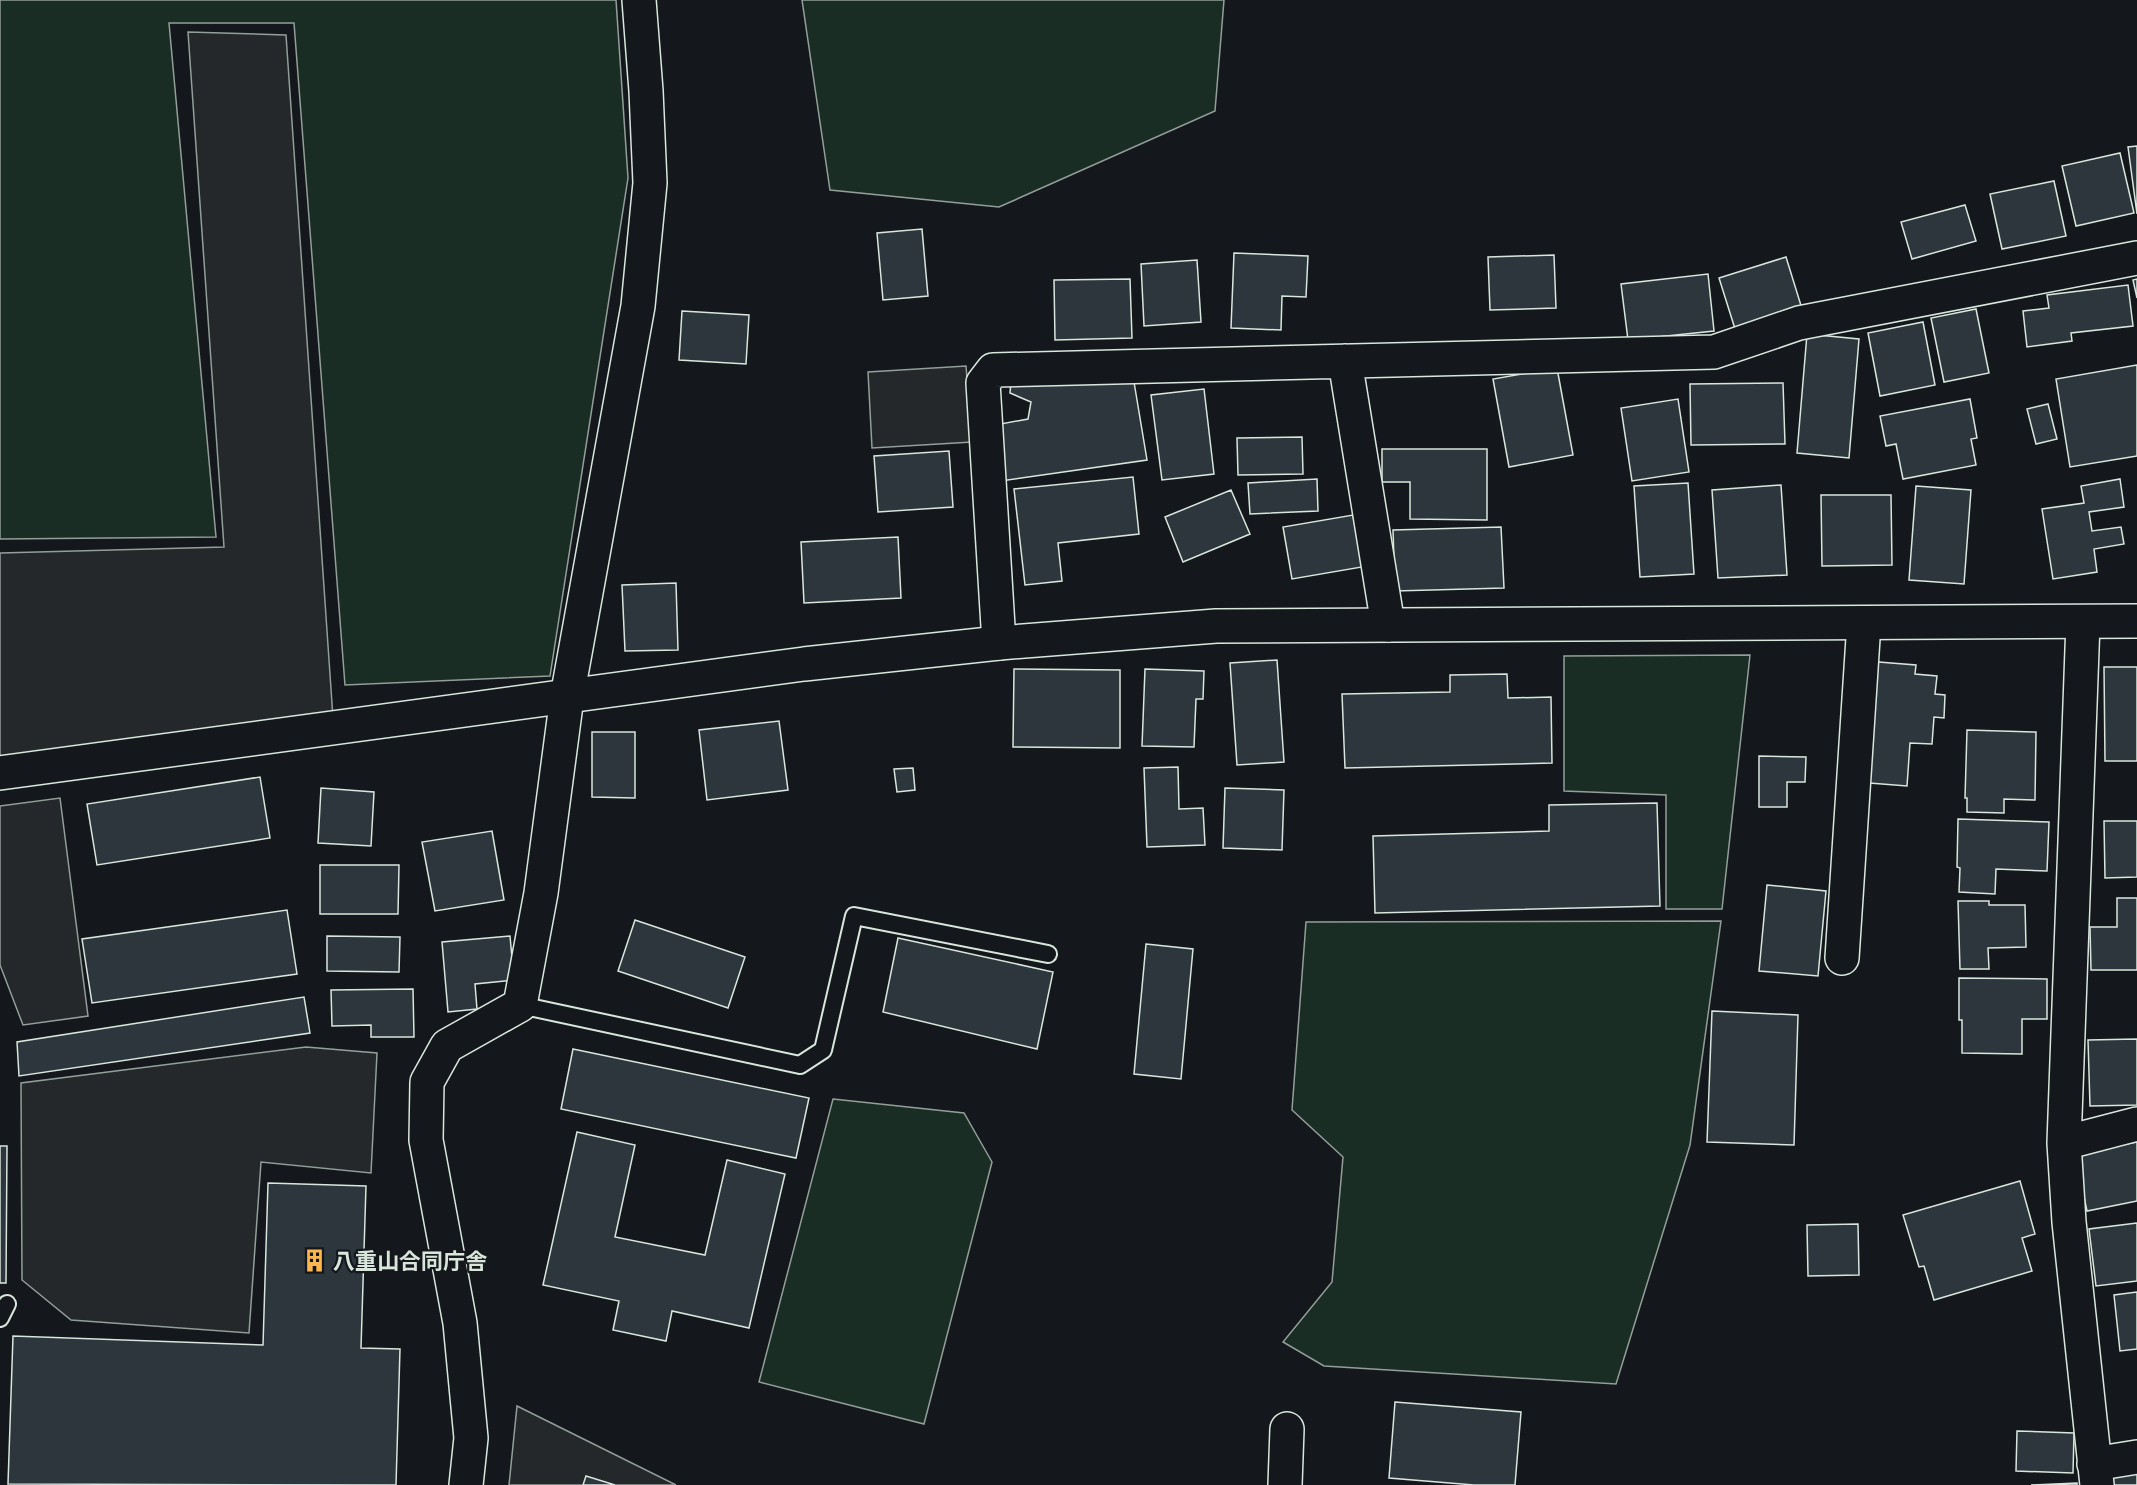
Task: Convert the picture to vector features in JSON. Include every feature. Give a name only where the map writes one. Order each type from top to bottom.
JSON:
[{"type":"street","points":[[466,1485],[471,1438],[460,1323],[426,1140],[427,1082],[447,1046],[520,1005],[541,893],[567,697],[638,306],[650,183],[639,0]]},
{"type":"street","points":[[999,643],[983,383],[993,370],[1714,352],[1799,323],[2137,258]]},
{"type":"street","points":[[1345,362],[1388,625]]},
{"type":"street","points":[[0,773],[804,664],[999,643],[1216,627],[2137,621]]},
{"type":"street","points":[[2083,622],[2064,1143],[2069,1222],[2095,1475],[2137,1456]]},
{"type":"street","points":[[1842,958],[1864,623]]},
{"type":"street","points":[[2064,1143],[2137,1124]]},
{"type":"street","points":[[1285,1485],[1287,1429]]},
{"type":"lane","points":[[520,1005],[800,1065],[823,1050],[854,916],[1048,954]]},
{"type":"green space","points":[[0,0],[616,0],[628,178],[550,676],[345,685],[294,23],[169,23],[216,537],[0,539]]},
{"type":"green space","points":[[802,0],[1224,0],[1215,111],[999,207],[830,190]]},
{"type":"green space","points":[[1750,655],[1722,909],[1666,909],[1666,795],[1564,791],[1564,656]]},
{"type":"green space","points":[[1721,921],[1690,1145],[1616,1384],[1324,1366],[1283,1342],[1332,1282],[1343,1157],[1292,1110],[1306,922]]},
{"type":"green space","points":[[833,1099],[964,1113],[992,1162],[924,1424],[759,1382]]},
{"type":"shaded area","points":[[188,32],[286,35],[333,718],[0,760],[0,553],[224,547]]},
{"type":"shaded area","points":[[966,366],[972,442],[872,448],[868,372]]},
{"type":"shaded area","points":[[60,798],[88,1016],[23,1025],[0,965],[0,806]]},
{"type":"shaded area","points":[[306,1047],[377,1053],[371,1173],[261,1162],[249,1333],[71,1320],[22,1280],[21,1083]]},
{"type":"shaded area","points":[[517,1406],[676,1485],[509,1485]]},
{"type":"building","points":[[2137,146],[2137,214],[2128,147]]},
{"type":"building","points":[[2120,153],[2134,213],[2076,226],[2062,166]]},
{"type":"building","points":[[2054,181],[2066,236],[2002,249],[1990,194]]},
{"type":"building","points":[[1965,205],[1976,241],[1912,259],[1901,222]]},
{"type":"building","points":[[922,229],[928,296],[883,300],[877,233]]},
{"type":"building","points":[[1234,253],[1308,256],[1306,297],[1282,296],[1281,330],[1231,328]]},
{"type":"building","points":[[1554,255],[1556,308],[1490,310],[1488,257]]},
{"type":"building","points":[[1786,257],[1803,312],[1736,332],[1719,278]]},
{"type":"building","points":[[1197,260],[1201,322],[1144,326],[1141,264]]},
{"type":"building","points":[[1708,274],[1714,331],[1628,340],[1621,284]]},
{"type":"building","points":[[1130,279],[1132,338],[1055,340],[1054,280]]},
{"type":"building","points":[[2137,279],[2137,298],[2133,280]]},
{"type":"building","points":[[2128,285],[2133,326],[2071,333],[2072,341],[2027,347],[2023,311],[2049,308],[2047,295]]},
{"type":"building","points":[[1976,309],[1989,373],[1944,382],[1931,318]]},
{"type":"building","points":[[682,311],[749,315],[746,364],[679,360]]},
{"type":"building","points":[[1923,322],[1935,385],[1880,396],[1868,333]]},
{"type":"building","points":[[1807,334],[1859,339],[1849,458],[1797,453]]},
{"type":"building","points":[[2137,365],[2137,456],[2070,467],[2056,379]]},
{"type":"building","points":[[1557,368],[1573,455],[1509,467],[1493,379]]},
{"type":"building","points":[[1133,376],[1147,460],[1001,481],[995,425],[1028,419],[1031,402],[1010,393],[1011,381]]},
{"type":"building","points":[[1783,383],[1785,444],[1691,445],[1690,384]]},
{"type":"building","points":[[1204,389],[1214,474],[1162,480],[1151,395]]},
{"type":"building","points":[[1678,399],[1689,472],[1632,481],[1621,408]]},
{"type":"building","points":[[1970,399],[1977,438],[1971,439],[1976,465],[1903,479],[1896,444],[1886,446],[1880,416]]},
{"type":"building","points":[[2048,404],[2057,439],[2036,444],[2027,409]]},
{"type":"building","points":[[1302,437],[1303,474],[1238,475],[1237,438]]},
{"type":"building","points":[[1382,449],[1487,449],[1487,520],[1410,519],[1410,482],[1382,482]]},
{"type":"building","points":[[949,451],[953,507],[878,512],[874,456]]},
{"type":"building","points":[[1133,477],[1139,534],[1058,543],[1062,581],[1025,585],[1014,489]]},
{"type":"building","points":[[1317,479],[1318,511],[1250,514],[1248,483]]},
{"type":"building","points":[[2120,479],[2124,507],[2089,512],[2092,531],[2121,527],[2124,544],[2094,549],[2097,572],[2053,579],[2042,509],[2084,503],[2081,486]]},
{"type":"building","points":[[1688,483],[1694,574],[1640,577],[1634,486]]},
{"type":"building","points":[[1781,485],[1787,575],[1718,578],[1712,490]]},
{"type":"building","points":[[1916,486],[1971,490],[1964,584],[1909,580]]},
{"type":"building","points":[[1231,490],[1250,534],[1183,562],[1165,517]]},
{"type":"building","points":[[1821,495],[1891,495],[1892,565],[1822,566]]},
{"type":"building","points":[[1353,515],[1362,567],[1292,579],[1283,527]]},
{"type":"building","points":[[1501,527],[1504,588],[1395,591],[1393,530]]},
{"type":"building","points":[[898,537],[901,598],[804,603],[801,542]]},
{"type":"building","points":[[676,583],[678,650],[625,651],[622,585]]},
{"type":"building","points":[[1277,660],[1284,762],[1237,765],[1230,663]]},
{"type":"building","points":[[1866,661],[1916,665],[1915,674],[1937,676],[1935,694],[1945,695],[1944,718],[1934,717],[1932,744],[1910,743],[1907,786],[1857,782]]},
{"type":"building","points":[[2104,667],[2137,667],[2137,761],[2105,761]]},
{"type":"building","points":[[1014,669],[1120,670],[1120,748],[1013,747]]},
{"type":"building","points":[[1145,669],[1204,671],[1203,699],[1196,699],[1194,747],[1142,746]]},
{"type":"building","points":[[1507,674],[1508,698],[1551,697],[1552,763],[1345,768],[1342,694],[1450,692],[1450,675]]},
{"type":"building","points":[[779,721],[788,790],[707,800],[699,730]]},
{"type":"building","points":[[1967,730],[2036,732],[2035,800],[2004,799],[2004,813],[1967,812],[1967,798],[1965,798]]},
{"type":"building","points":[[592,732],[635,732],[635,798],[592,797]]},
{"type":"building","points":[[1759,756],[1806,757],[1805,782],[1787,782],[1787,807],[1759,807]]},
{"type":"building","points":[[1178,767],[1179,809],[1203,808],[1205,845],[1147,847],[1144,768]]},
{"type":"building","points":[[913,768],[915,790],[897,792],[894,769]]},
{"type":"building","points":[[260,777],[270,838],[97,865],[87,804]]},
{"type":"building","points":[[321,788],[374,792],[371,846],[318,843]]},
{"type":"building","points":[[1225,788],[1284,790],[1282,850],[1223,848]]},
{"type":"building","points":[[1657,803],[1660,906],[1375,913],[1373,836],[1549,831],[1549,805]]},
{"type":"building","points":[[1958,819],[2049,822],[2047,871],[1996,869],[1995,894],[1959,892]]},
{"type":"building","points":[[2104,821],[2137,821],[2137,877],[2105,878]]},
{"type":"building","points":[[492,831],[504,900],[435,911],[422,842]]},
{"type":"building","points":[[320,865],[399,865],[398,914],[320,914]]},
{"type":"building","points":[[1767,885],[1826,891],[1818,976],[1759,971]]},
{"type":"building","points":[[2117,898],[2137,898],[2137,970],[2091,970],[2090,927],[2117,927]]},
{"type":"building","points":[[1958,901],[1989,901],[1989,905],[2025,905],[2026,947],[1988,948],[1989,969],[1960,969]]},
{"type":"building","points":[[287,910],[297,974],[92,1003],[82,939]]},
{"type":"building","points":[[635,920],[745,957],[728,1008],[618,971]]},
{"type":"building","points":[[327,936],[400,937],[399,972],[327,971]]},
{"type":"building","points":[[510,936],[514,980],[475,984],[477,1009],[448,1012],[442,942]]},
{"type":"building","points":[[898,938],[1053,972],[1037,1049],[883,1012]]},
{"type":"building","points":[[1146,944],[1193,949],[1181,1079],[1134,1074]]},
{"type":"building","points":[[1959,978],[2047,979],[2047,1019],[2022,1019],[2022,1054],[1962,1053]]},
{"type":"building","points":[[413,989],[414,1037],[371,1037],[371,1025],[332,1026],[331,990]]},
{"type":"building","points":[[304,997],[310,1033],[19,1076],[17,1042]]},
{"type":"building","points":[[1712,1011],[1798,1015],[1794,1145],[1707,1142]]},
{"type":"building","points":[[2137,1039],[2137,1105],[2090,1106],[2088,1040]]},
{"type":"building","points":[[573,1049],[809,1098],[796,1158],[561,1109]]},
{"type":"building","points":[[577,1132],[635,1145],[615,1237],[705,1255],[727,1160],[785,1174],[749,1328],[672,1311],[666,1341],[613,1330],[619,1301],[543,1285]]},
{"type":"building","points":[[2137,1142],[2137,1201],[2087,1211],[2075,1154]]},
{"type":"building","points":[[0,1146],[7,1146],[6,1283],[0,1283]]},
{"type":"building","points":[[2020,1181],[2035,1234],[2022,1238],[2032,1271],[1934,1300],[1924,1266],[1919,1267],[1903,1215]]},
{"type":"building","name":"八重山合同庁舎","points":[[268,1183],[366,1186],[361,1348],[400,1349],[396,1485],[8,1484],[13,1336],[263,1345]]},
{"type":"building","points":[[2137,1223],[2137,1281],[2096,1286],[2089,1229]]},
{"type":"building","points":[[1858,1224],[1859,1275],[1808,1276],[1807,1225]]},
{"type":"building","points":[[2137,1292],[2137,1349],[2120,1351],[2114,1295]]},
{"type":"building","points":[[1395,1402],[1521,1412],[1515,1485],[1474,1485],[1389,1478]]},
{"type":"building","points":[[2017,1431],[2074,1433],[2073,1473],[2016,1471]]},
{"type":"building","points":[[2137,1470],[2137,1485],[2111,1485],[2110,1474]]},
{"type":"building","points":[[586,1476],[615,1485],[583,1485]]},
{"type":"building","points":[[2077,1483],[2077,1485],[2031,1485]]},
{"type":"place","name":"八重山合同庁舎","points":[[315,1261]]}]
